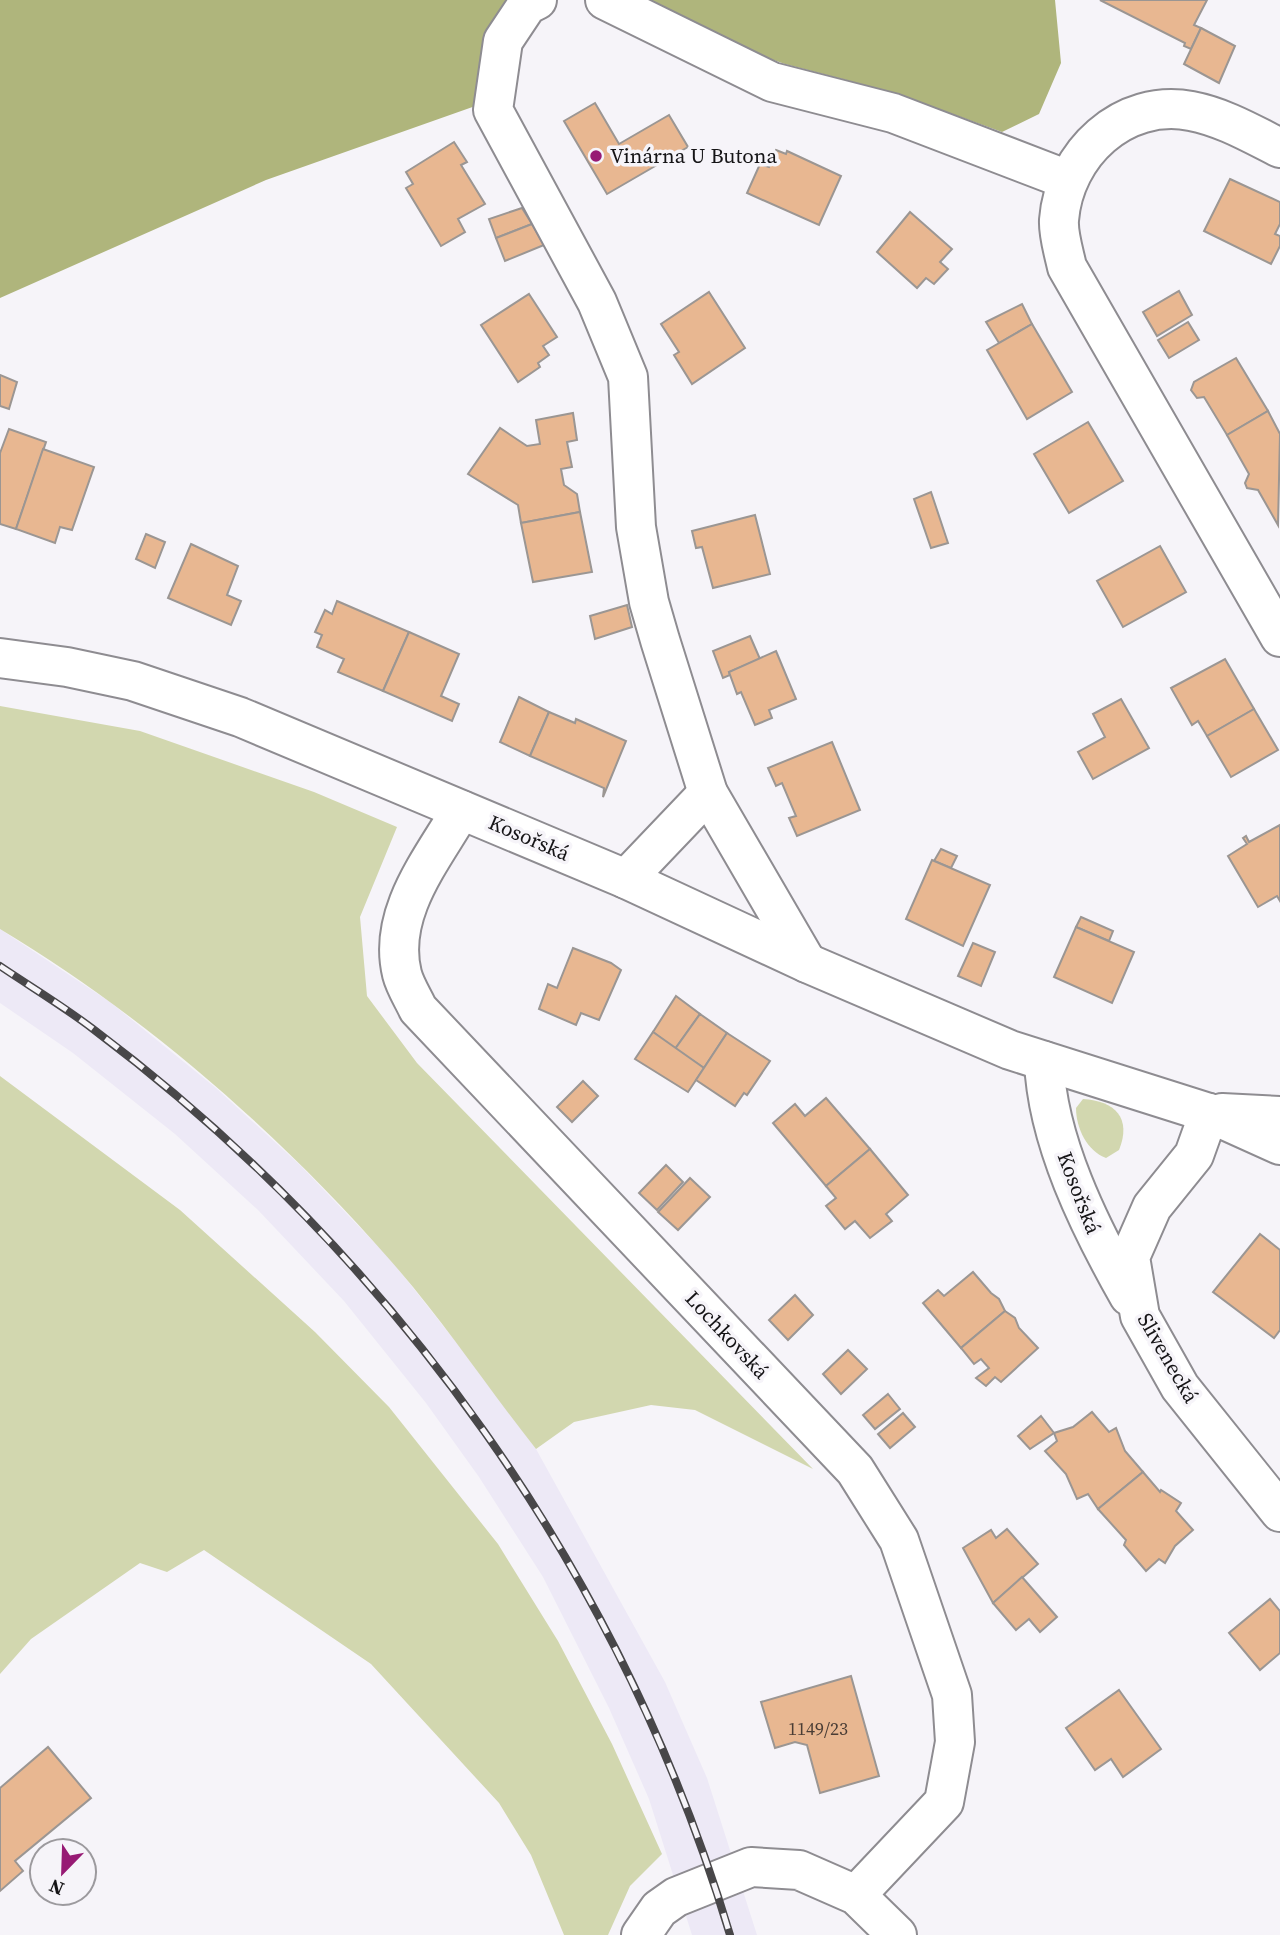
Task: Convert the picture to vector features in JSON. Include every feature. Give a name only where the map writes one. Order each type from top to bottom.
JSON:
[{"type":"street","points":[[537,0],[527,5],[503,41],[493,110],[597,302],[628,377],[636,527],[649,603],[708,793],[807,963]]},
{"type":"street","points":[[605,0],[772,82],[893,113],[1068,180]]},
{"type":"street","points":[[1280,148],[1226,121],[1189,110],[1150,111],[1115,123],[1090,145],[1068,180],[1059,221],[1067,267],[1280,637]]},
{"type":"street","name":"Kosořská","points":[[0,658],[67,667],[133,681],[240,717],[626,879],[807,963],[1010,1050],[1209,1113]]},
{"type":"street","points":[[626,879],[708,793]]},
{"type":"street","name":"Lochkovská","points":[[461,810],[409,899],[399,928],[402,974],[418,1009],[855,1470],[899,1540],[952,1695],[955,1742],[944,1802],[856,1895]]},
{"type":"street","name":"Kosořská","points":[[1044,1060],[1045,1096],[1060,1144],[1099,1243],[1140,1316]]},
{"type":"street","points":[[1209,1113],[1280,1116]]},
{"type":"street","points":[[1209,1113],[1280,1145]]},
{"type":"street","name":"Slivenecká","points":[[1209,1113],[1194,1155],[1152,1207],[1130,1257],[1140,1316],[1180,1387],[1280,1512]]},
{"type":"street","points":[[641,1935],[659,1909],[676,1897],[751,1867],[799,1870],[856,1895],[897,1935]]},
{"type":"shaded area","points":[[0,929],[110,1002],[216,1088],[301,1166],[391,1260],[475,1366],[536,1449],[665,1682],[707,1778],[757,1935],[692,1935],[649,1799],[609,1708],[543,1577],[479,1477],[426,1403],[344,1301],[258,1210],[175,1134],[73,1053],[0,1003]]},
{"type":"green space","points":[[0,0],[511,0],[481,104],[266,180],[0,298]]},
{"type":"green space","points":[[625,0],[1055,0],[1061,63],[1039,114],[1002,132],[892,92],[785,64],[712,39]]},
{"type":"green space","points":[[0,706],[140,731],[314,792],[397,827],[360,917],[367,996],[417,1063],[813,1469],[695,1410],[651,1405],[574,1422],[536,1449],[447,1330],[390,1260],[303,1167],[256,1122],[158,1038],[54,963],[0,929]]},
{"type":"green space","points":[[0,1076],[180,1210],[315,1332],[389,1407],[498,1544],[558,1641],[612,1744],[662,1854],[630,1886],[608,1935],[564,1935],[531,1855],[499,1803],[371,1664],[204,1550],[167,1572],[140,1563],[31,1639],[0,1674]]},
{"type":"green space","points":[[1083,1099],[1104,1103],[1118,1113],[1122,1120],[1119,1150],[1106,1158],[1093,1150],[1080,1131],[1076,1108]]},
{"type":"building","points":[[1100,0],[1207,0],[1194,25],[1201,28],[1191,49],[1184,46],[1185,43]]},
{"type":"building","points":[[1201,28],[1235,46],[1219,83],[1184,64]]},
{"type":"building","points":[[595,103],[619,144],[669,115],[688,147],[607,194],[564,121]]},
{"type":"building","points":[[454,142],[467,162],[461,165],[485,204],[458,219],[465,232],[441,246],[406,188],[413,184],[406,172]]},
{"type":"building","points":[[776,150],[786,154],[787,151],[841,176],[819,225],[747,193],[760,164],[769,167]]},
{"type":"building","points":[[1230,179],[1280,202],[1280,224],[1275,234],[1280,236],[1280,246],[1271,264],[1204,231]]},
{"type":"building","points":[[522,208],[532,224],[496,238],[489,219]]},
{"type":"building","points":[[910,212],[952,249],[940,262],[948,269],[934,284],[926,278],[917,288],[877,252]]},
{"type":"building","points":[[532,224],[544,245],[505,261],[496,238]]},
{"type":"building","points":[[1179,291],[1192,315],[1157,336],[1143,312]]},
{"type":"building","points":[[709,292],[745,348],[692,384],[674,355],[679,352],[661,324]]},
{"type":"building","points":[[529,294],[557,337],[543,346],[549,355],[538,363],[540,367],[518,382],[481,325]]},
{"type":"building","points":[[1022,304],[1032,324],[999,343],[986,322]]},
{"type":"building","points":[[1188,322],[1199,340],[1169,358],[1158,340]]},
{"type":"building","points":[[1032,324],[1072,392],[1027,419],[987,350]]},
{"type":"building","points":[[1236,358],[1268,411],[1227,435],[1204,397],[1197,398],[1191,390],[1194,382]]},
{"type":"building","points":[[0,375],[17,382],[9,409],[0,406]]},
{"type":"building","points":[[1268,411],[1280,434],[1278,525],[1258,490],[1247,488],[1245,483],[1249,474],[1227,435]]},
{"type":"building","points":[[573,413],[577,440],[567,442],[572,467],[561,469],[564,485],[577,494],[580,512],[521,523],[518,505],[468,474],[500,428],[527,446],[540,444],[536,420]]},
{"type":"building","points":[[1088,422],[1123,481],[1069,513],[1034,454]]},
{"type":"building","points":[[9,429],[46,442],[16,529],[0,524],[0,453]]},
{"type":"building","points":[[43,449],[94,467],[72,530],[60,527],[55,543],[16,529]]},
{"type":"building","points":[[931,492],[948,543],[931,548],[914,499]]},
{"type":"building","points":[[580,512],[592,572],[533,582],[521,523]]},
{"type":"building","points":[[755,515],[770,574],[713,588],[702,547],[696,548],[692,531]]},
{"type":"building","points":[[146,534],[165,542],[155,568],[136,559]]},
{"type":"building","points":[[191,544],[238,566],[227,595],[241,601],[231,625],[168,598]]},
{"type":"building","points":[[1160,546],[1186,592],[1123,627],[1097,581]]},
{"type":"building","points":[[337,601],[409,632],[383,691],[338,672],[344,659],[317,647],[322,635],[315,632],[325,610],[332,614]]},
{"type":"building","points":[[627,605],[632,627],[595,639],[590,616]]},
{"type":"building","points":[[409,632],[459,654],[441,696],[459,704],[452,721],[383,691]]},
{"type":"building","points":[[750,636],[760,659],[729,672],[730,675],[723,678],[713,651]]},
{"type":"building","points":[[776,651],[796,699],[769,710],[772,718],[755,725],[741,692],[737,694],[729,672]]},
{"type":"building","points":[[1225,659],[1254,709],[1207,736],[1198,721],[1192,725],[1171,688]]},
{"type":"building","points":[[519,697],[549,712],[530,756],[500,742]]},
{"type":"building","points":[[1121,699],[1149,748],[1093,779],[1078,752],[1105,737],[1093,714]]},
{"type":"building","points":[[1254,709],[1278,750],[1231,777],[1207,736]]},
{"type":"building","points":[[549,712],[575,723],[576,719],[626,741],[603,797],[604,788],[530,756]]},
{"type":"building","points":[[832,742],[860,810],[797,836],[789,818],[796,816],[782,783],[776,786],[768,768]]},
{"type":"building","points":[[1280,825],[1280,901],[1277,896],[1258,907],[1228,856],[1247,844],[1243,838],[1246,836],[1249,842]]},
{"type":"building","points":[[941,849],[957,856],[951,868],[934,861]]},
{"type":"building","points":[[932,860],[990,885],[963,946],[906,919]]},
{"type":"building","points":[[1081,917],[1113,931],[1109,941],[1076,927]]},
{"type":"building","points":[[1076,927],[1134,952],[1112,1003],[1054,977]]},
{"type":"building","points":[[973,943],[995,952],[981,986],[958,976]]},
{"type":"building","points":[[573,948],[611,963],[621,970],[599,1020],[581,1013],[576,1025],[539,1009],[548,984],[557,988]]},
{"type":"building","points":[[676,996],[700,1014],[675,1049],[653,1032]]},
{"type":"building","points":[[700,1014],[727,1033],[704,1068],[675,1049]]},
{"type":"building","points":[[653,1032],[704,1068],[688,1092],[635,1059]]},
{"type":"building","points":[[727,1033],[770,1061],[747,1095],[744,1093],[735,1106],[696,1080]]},
{"type":"building","points":[[583,1081],[598,1096],[572,1122],[557,1107]]},
{"type":"building","points":[[826,1098],[870,1149],[826,1186],[773,1123],[795,1104],[805,1116]]},
{"type":"building","points":[[870,1149],[908,1195],[886,1214],[892,1221],[870,1238],[855,1221],[845,1229],[826,1206],[836,1198],[826,1186]]},
{"type":"building","points":[[666,1165],[683,1182],[657,1210],[639,1193]]},
{"type":"building","points":[[690,1178],[710,1197],[678,1230],[658,1212]]},
{"type":"building","points":[[1260,1234],[1280,1250],[1280,1330],[1274,1338],[1213,1292]]},
{"type":"building","points":[[973,1272],[999,1299],[1005,1311],[961,1348],[923,1303],[938,1290],[944,1296]]},
{"type":"building","points":[[795,1295],[813,1315],[788,1340],[769,1320]]},
{"type":"building","points":[[1005,1311],[1015,1318],[1019,1328],[1038,1348],[1001,1382],[995,1377],[986,1386],[976,1378],[989,1368],[981,1359],[974,1364],[961,1348]]},
{"type":"building","points":[[848,1350],[867,1369],[841,1394],[823,1374]]},
{"type":"building","points":[[888,1394],[900,1409],[875,1429],[863,1415]]},
{"type":"building","points":[[1092,1412],[1109,1432],[1116,1428],[1125,1451],[1143,1472],[1098,1509],[1088,1494],[1077,1499],[1066,1474],[1045,1451],[1057,1441],[1054,1433],[1073,1427]]},
{"type":"building","points":[[903,1413],[915,1427],[890,1448],[878,1434]]},
{"type":"building","points":[[1041,1416],[1054,1433],[1030,1449],[1018,1436]]},
{"type":"building","points":[[1143,1472],[1160,1492],[1161,1490],[1181,1503],[1176,1511],[1193,1530],[1175,1546],[1165,1563],[1159,1559],[1146,1571],[1124,1545],[1126,1540],[1098,1509]]},
{"type":"building","points":[[1007,1529],[1038,1564],[993,1603],[963,1548],[991,1530],[996,1538]]},
{"type":"building","points":[[1022,1577],[1057,1617],[1040,1632],[1029,1619],[1016,1630],[993,1603]]},
{"type":"building","points":[[1270,1599],[1280,1611],[1280,1653],[1260,1670],[1229,1633]]},
{"type":"building","points":[[851,1676],[879,1776],[820,1793],[807,1745],[795,1742],[775,1748],[761,1702]]},
{"type":"building","points":[[1119,1690],[1161,1749],[1123,1777],[1111,1759],[1095,1770],[1066,1728]]},
{"type":"building","points":[[48,1747],[91,1798],[44,1837],[28,1837],[28,1850],[15,1861],[23,1871],[0,1891],[0,1788]]},
{"type":"railway","points":[[0,966],[93,1029],[202,1118],[304,1215],[398,1320],[484,1431],[560,1549],[627,1672],[684,1801],[730,1935]]},
{"type":"place","name":"Vinárna U Butona","points":[[596,156]]}]
